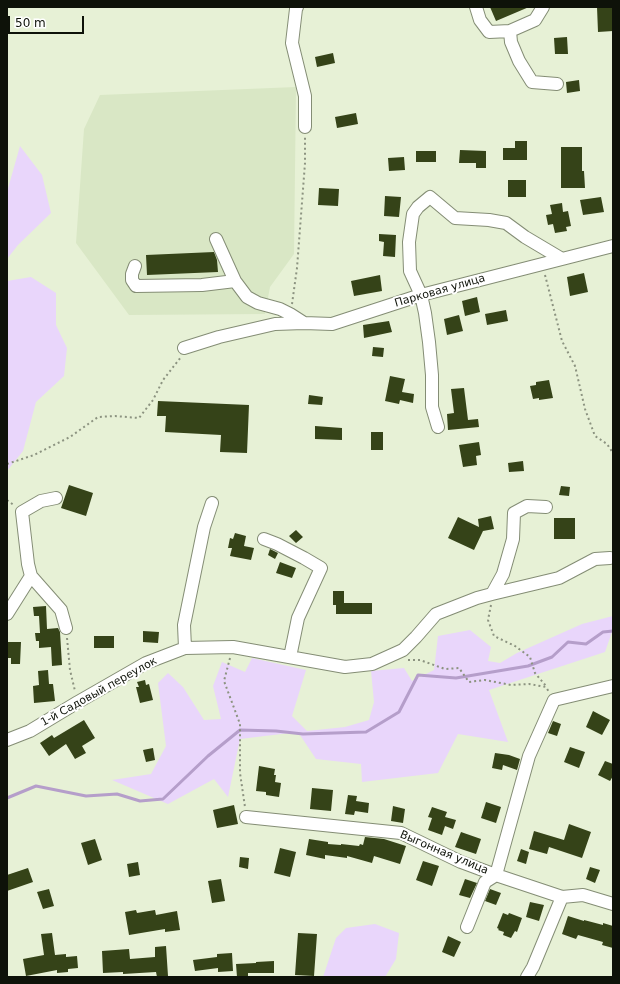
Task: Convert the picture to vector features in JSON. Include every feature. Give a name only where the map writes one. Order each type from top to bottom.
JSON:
[{"type":"street","points":[[297,7],[292,43],[305,96],[305,127]]},
{"type":"street","points":[[476,7],[480,20],[488,32],[510,30],[535,20],[543,7]]},
{"type":"street","points":[[510,30],[511,42],[519,61],[532,82],[557,84]]},
{"type":"street","points":[[438,427],[432,407],[432,375],[425,313],[421,295],[410,271],[409,242],[413,214],[418,207],[430,197],[455,218],[488,220],[506,223],[525,237],[562,259]]},
{"type":"street","points":[[216,240],[236,281],[247,297],[258,303],[290,314],[304,323]]},
{"type":"street","name":"Парковая улица","points":[[184,348],[219,337],[275,324],[332,324],[421,295],[613,246]]},
{"type":"street","points":[[135,266],[132,274],[132,280],[136,286],[202,285],[236,281]]},
{"type":"street","points":[[56,498],[41,501],[22,512],[28,564],[31,576],[60,610],[66,628]]},
{"type":"street","points":[[185,648],[184,625],[204,527],[212,503]]},
{"type":"street","points":[[492,594],[503,574],[513,539],[514,513],[527,506],[546,507]]},
{"type":"street","points":[[264,539],[293,552],[321,568],[298,618],[290,657]]},
{"type":"street","points":[[492,594],[559,578],[595,559],[610,558]]},
{"type":"street","points":[[7,614],[31,576]]},
{"type":"street","name":"1-й Садовый переулок","points":[[7,740],[30,731],[146,663],[185,648],[234,647],[345,667],[372,664],[403,650],[436,614],[477,598],[492,594]]},
{"type":"street","points":[[467,927],[485,882],[496,875],[529,756],[554,700],[613,686]]},
{"type":"street","name":"Выгонная улица","points":[[246,817],[402,833],[461,862],[496,875],[562,897],[583,895],[613,904]]},
{"type":"street","points":[[527,977],[533,967],[562,897]]},
{"type":"path","points":[[290,314],[299,238],[305,163],[305,127]]},
{"type":"path","points":[[543,264],[562,341],[575,366],[585,409],[595,436],[607,444],[613,453]]},
{"type":"path","points":[[7,464],[34,455],[70,437],[98,417],[115,416],[139,418],[153,400],[163,380],[182,355],[184,348]]},
{"type":"path","points":[[492,594],[492,604],[488,620],[494,636],[515,646],[530,657],[535,673],[554,700]]},
{"type":"path","points":[[66,628],[70,670],[78,702]]},
{"type":"path","points":[[234,647],[224,681],[240,724],[240,773],[246,817]]},
{"type":"path","points":[[389,656],[402,660],[420,660],[445,669],[459,668],[469,682],[485,680],[511,685],[529,684],[546,687]]},
{"type":"shaded area","points":[[296,87],[294,254],[270,287],[265,314],[129,315],[76,243],[84,129],[100,95]]},
{"type":"shaded area","points":[[20,146],[42,175],[51,213],[18,245],[7,259],[7,192]]},
{"type":"shaded area","points":[[31,277],[56,293],[56,325],[67,348],[64,376],[36,402],[23,451],[7,471],[7,281]]},
{"type":"shaded area","points":[[613,616],[613,629],[605,652],[489,690],[508,742],[458,734],[438,773],[362,782],[361,764],[316,759],[298,732],[240,739],[228,797],[214,779],[168,804],[112,780],[151,774],[166,746],[158,683],[168,673],[183,687],[204,720],[221,719],[213,686],[222,662],[245,672],[252,658],[306,670],[292,716],[307,731],[345,727],[369,720],[374,702],[371,671],[404,668],[412,681],[434,670],[438,636],[470,630],[491,647],[488,661],[500,663],[517,653],[582,624]]},
{"type":"shaded area","points":[[375,924],[399,933],[396,959],[385,977],[323,977],[336,938],[346,928]]},
{"type":"building","points":[[490,7],[529,7],[496,21]]},
{"type":"building","points":[[597,7],[612,7],[613,31],[598,32]]},
{"type":"building","points":[[567,37],[568,54],[555,54],[554,38]]},
{"type":"building","points":[[333,53],[335,63],[317,67],[315,57]]},
{"type":"building","points":[[579,80],[580,91],[567,93],[566,82]]},
{"type":"building","points":[[356,113],[358,124],[337,128],[335,117]]},
{"type":"building","points":[[515,141],[527,141],[527,160],[503,160],[503,148],[515,148]]},
{"type":"building","points":[[561,147],[582,147],[582,171],[584,171],[585,188],[561,188]]},
{"type":"building","points":[[460,150],[486,151],[486,168],[476,168],[476,163],[459,163]]},
{"type":"building","points":[[416,151],[436,151],[436,162],[416,162]]},
{"type":"building","points":[[404,157],[405,170],[389,171],[388,158]]},
{"type":"building","points":[[508,180],[526,180],[526,197],[508,197]]},
{"type":"building","points":[[319,188],[339,189],[338,206],[318,205]]},
{"type":"building","points":[[385,196],[401,197],[399,217],[384,216]]},
{"type":"building","points":[[601,197],[604,212],[583,215],[580,200]]},
{"type":"building","points":[[562,203],[563,212],[568,211],[571,226],[566,227],[567,231],[555,233],[553,224],[548,225],[546,215],[552,214],[550,205]]},
{"type":"building","points":[[379,234],[396,235],[395,257],[383,256],[384,242],[379,241]]},
{"type":"building","points":[[214,252],[217,260],[218,272],[147,275],[146,255]]},
{"type":"building","points":[[584,273],[588,292],[570,296],[567,277]]},
{"type":"building","points":[[380,275],[382,291],[354,296],[351,281]]},
{"type":"building","points":[[477,297],[480,312],[465,316],[462,301]]},
{"type":"building","points":[[506,310],[508,321],[487,325],[485,314]]},
{"type":"building","points":[[459,315],[463,331],[447,335],[444,319]]},
{"type":"building","points":[[389,321],[392,332],[364,338],[363,325]]},
{"type":"building","points":[[373,347],[384,348],[383,357],[372,356]]},
{"type":"building","points":[[390,376],[405,379],[402,392],[414,394],[413,403],[400,400],[399,404],[385,401]]},
{"type":"building","points":[[549,380],[553,398],[539,400],[539,398],[533,399],[530,386],[536,385],[536,382]]},
{"type":"building","points":[[464,388],[468,420],[478,419],[479,427],[448,430],[447,414],[454,413],[451,389]]},
{"type":"building","points":[[309,395],[323,397],[322,405],[308,404]]},
{"type":"building","points":[[158,401],[249,405],[247,453],[220,452],[221,435],[165,432],[166,416],[157,416]]},
{"type":"building","points":[[315,426],[342,428],[342,440],[315,439]]},
{"type":"building","points":[[371,432],[383,432],[383,450],[371,450]]},
{"type":"building","points":[[479,442],[481,455],[476,456],[477,465],[463,467],[459,445]]},
{"type":"building","points":[[523,461],[524,471],[509,472],[508,463]]},
{"type":"building","points":[[69,485],[93,493],[86,516],[61,508]]},
{"type":"building","points":[[561,486],[570,487],[569,496],[559,495]]},
{"type":"building","points":[[491,516],[494,529],[483,531],[474,550],[448,538],[458,517],[479,527],[478,519]]},
{"type":"building","points":[[554,518],[575,518],[575,539],[554,539]]},
{"type":"building","points":[[296,530],[303,537],[296,543],[289,536]]},
{"type":"building","points":[[235,533],[246,536],[244,546],[254,548],[251,560],[230,556],[232,548],[228,548],[230,538],[233,539]]},
{"type":"building","points":[[270,549],[278,553],[275,559],[268,555]]},
{"type":"building","points":[[280,562],[296,568],[292,578],[276,573]]},
{"type":"building","points":[[333,591],[344,591],[344,603],[372,603],[372,614],[336,614],[336,605],[333,605]]},
{"type":"building","points":[[46,606],[47,629],[58,628],[60,632],[62,665],[52,666],[51,647],[39,648],[39,641],[36,641],[35,633],[40,633],[39,616],[34,616],[33,607]]},
{"type":"building","points":[[143,631],[159,632],[158,643],[143,642]]},
{"type":"building","points":[[94,636],[114,636],[114,648],[94,648]]},
{"type":"building","points":[[7,642],[21,642],[20,664],[11,664],[11,658],[7,658]]},
{"type":"building","points":[[48,670],[49,684],[53,684],[55,701],[34,703],[33,686],[39,685],[38,671]]},
{"type":"building","points":[[145,680],[146,685],[149,684],[153,700],[140,703],[136,687],[139,687],[137,682]]},
{"type":"building","points":[[593,711],[610,720],[602,735],[586,727]]},
{"type":"building","points":[[84,720],[95,738],[82,746],[86,753],[75,759],[66,744],[49,756],[40,743],[52,735],[54,738]]},
{"type":"building","points":[[553,721],[561,724],[557,736],[548,733]]},
{"type":"building","points":[[570,747],[585,752],[579,768],[564,762]]},
{"type":"building","points":[[153,748],[155,760],[146,762],[143,750]]},
{"type":"building","points":[[495,753],[509,755],[520,759],[517,770],[503,765],[502,770],[492,768]]},
{"type":"building","points":[[605,761],[613,764],[613,776],[610,781],[598,775]]},
{"type":"building","points":[[259,766],[275,769],[275,782],[281,783],[279,797],[266,795],[266,792],[256,791]]},
{"type":"building","points":[[312,788],[333,790],[331,811],[310,809]]},
{"type":"building","points":[[348,795],[357,796],[356,801],[369,803],[368,813],[355,811],[354,815],[345,814]]},
{"type":"building","points":[[486,802],[501,807],[496,823],[481,818]]},
{"type":"building","points":[[234,805],[238,824],[217,828],[213,810]]},
{"type":"building","points":[[393,806],[405,809],[403,823],[391,821]]},
{"type":"building","points":[[432,807],[447,812],[445,817],[456,820],[453,829],[445,826],[442,835],[428,830],[432,818],[428,817]]},
{"type":"building","points":[[569,824],[591,832],[582,858],[549,847],[547,854],[529,849],[534,831],[564,840]]},
{"type":"building","points":[[461,832],[481,839],[476,854],[455,847]]},
{"type":"building","points":[[365,837],[384,839],[406,846],[400,864],[374,856],[372,863],[347,856],[347,858],[325,855],[325,859],[306,855],[309,839],[328,842],[328,844],[359,846],[360,844],[363,845]]},
{"type":"building","points":[[95,839],[102,860],[88,865],[81,843]]},
{"type":"building","points":[[280,848],[296,852],[290,877],[274,873]]},
{"type":"building","points":[[521,849],[529,852],[526,864],[517,861]]},
{"type":"building","points":[[240,857],[249,858],[248,869],[239,867]]},
{"type":"building","points":[[423,861],[439,866],[432,886],[416,880]]},
{"type":"building","points":[[138,862],[140,875],[129,877],[127,864]]},
{"type":"building","points":[[590,867],[600,870],[595,883],[586,879]]},
{"type":"building","points":[[28,868],[33,882],[7,891],[7,875]]},
{"type":"building","points":[[221,879],[225,901],[212,903],[208,881]]},
{"type":"building","points":[[465,879],[477,883],[470,898],[459,895]]},
{"type":"building","points":[[49,889],[54,906],[43,909],[37,892]]},
{"type":"building","points":[[490,889],[501,893],[496,905],[485,901]]},
{"type":"building","points":[[530,902],[544,905],[539,921],[526,917]]},
{"type":"building","points":[[136,910],[137,913],[155,910],[156,915],[177,911],[180,930],[165,932],[165,929],[129,935],[125,912]]},
{"type":"building","points":[[503,913],[508,915],[509,913],[522,918],[517,932],[515,931],[511,938],[503,935],[504,932],[498,930],[499,929],[497,928]]},
{"type":"building","points":[[568,916],[584,921],[603,925],[603,923],[613,926],[613,948],[602,945],[603,942],[578,935],[576,939],[562,934]]},
{"type":"building","points":[[52,933],[55,955],[66,954],[66,957],[77,956],[78,968],[68,969],[68,972],[57,973],[57,970],[26,976],[23,959],[44,955],[41,934]]},
{"type":"building","points":[[298,933],[317,934],[314,976],[295,975]]},
{"type":"building","points":[[448,936],[461,942],[454,957],[442,952]]},
{"type":"building","points":[[166,946],[168,976],[157,977],[156,972],[123,974],[123,972],[103,973],[102,951],[129,949],[130,959],[155,957],[155,947]]},
{"type":"building","points":[[232,953],[233,971],[218,972],[218,968],[195,971],[193,960],[217,957],[217,954]]},
{"type":"building","points":[[274,961],[274,973],[248,973],[248,977],[237,977],[236,964]]},
{"type":"waterway","points":[[7,798],[36,786],[86,796],[117,794],[140,801],[163,799],[208,756],[240,730],[276,731],[303,734],[366,732],[399,712],[418,675],[456,678],[528,666],[552,657],[568,642],[586,644],[603,632],[613,631]]}]
